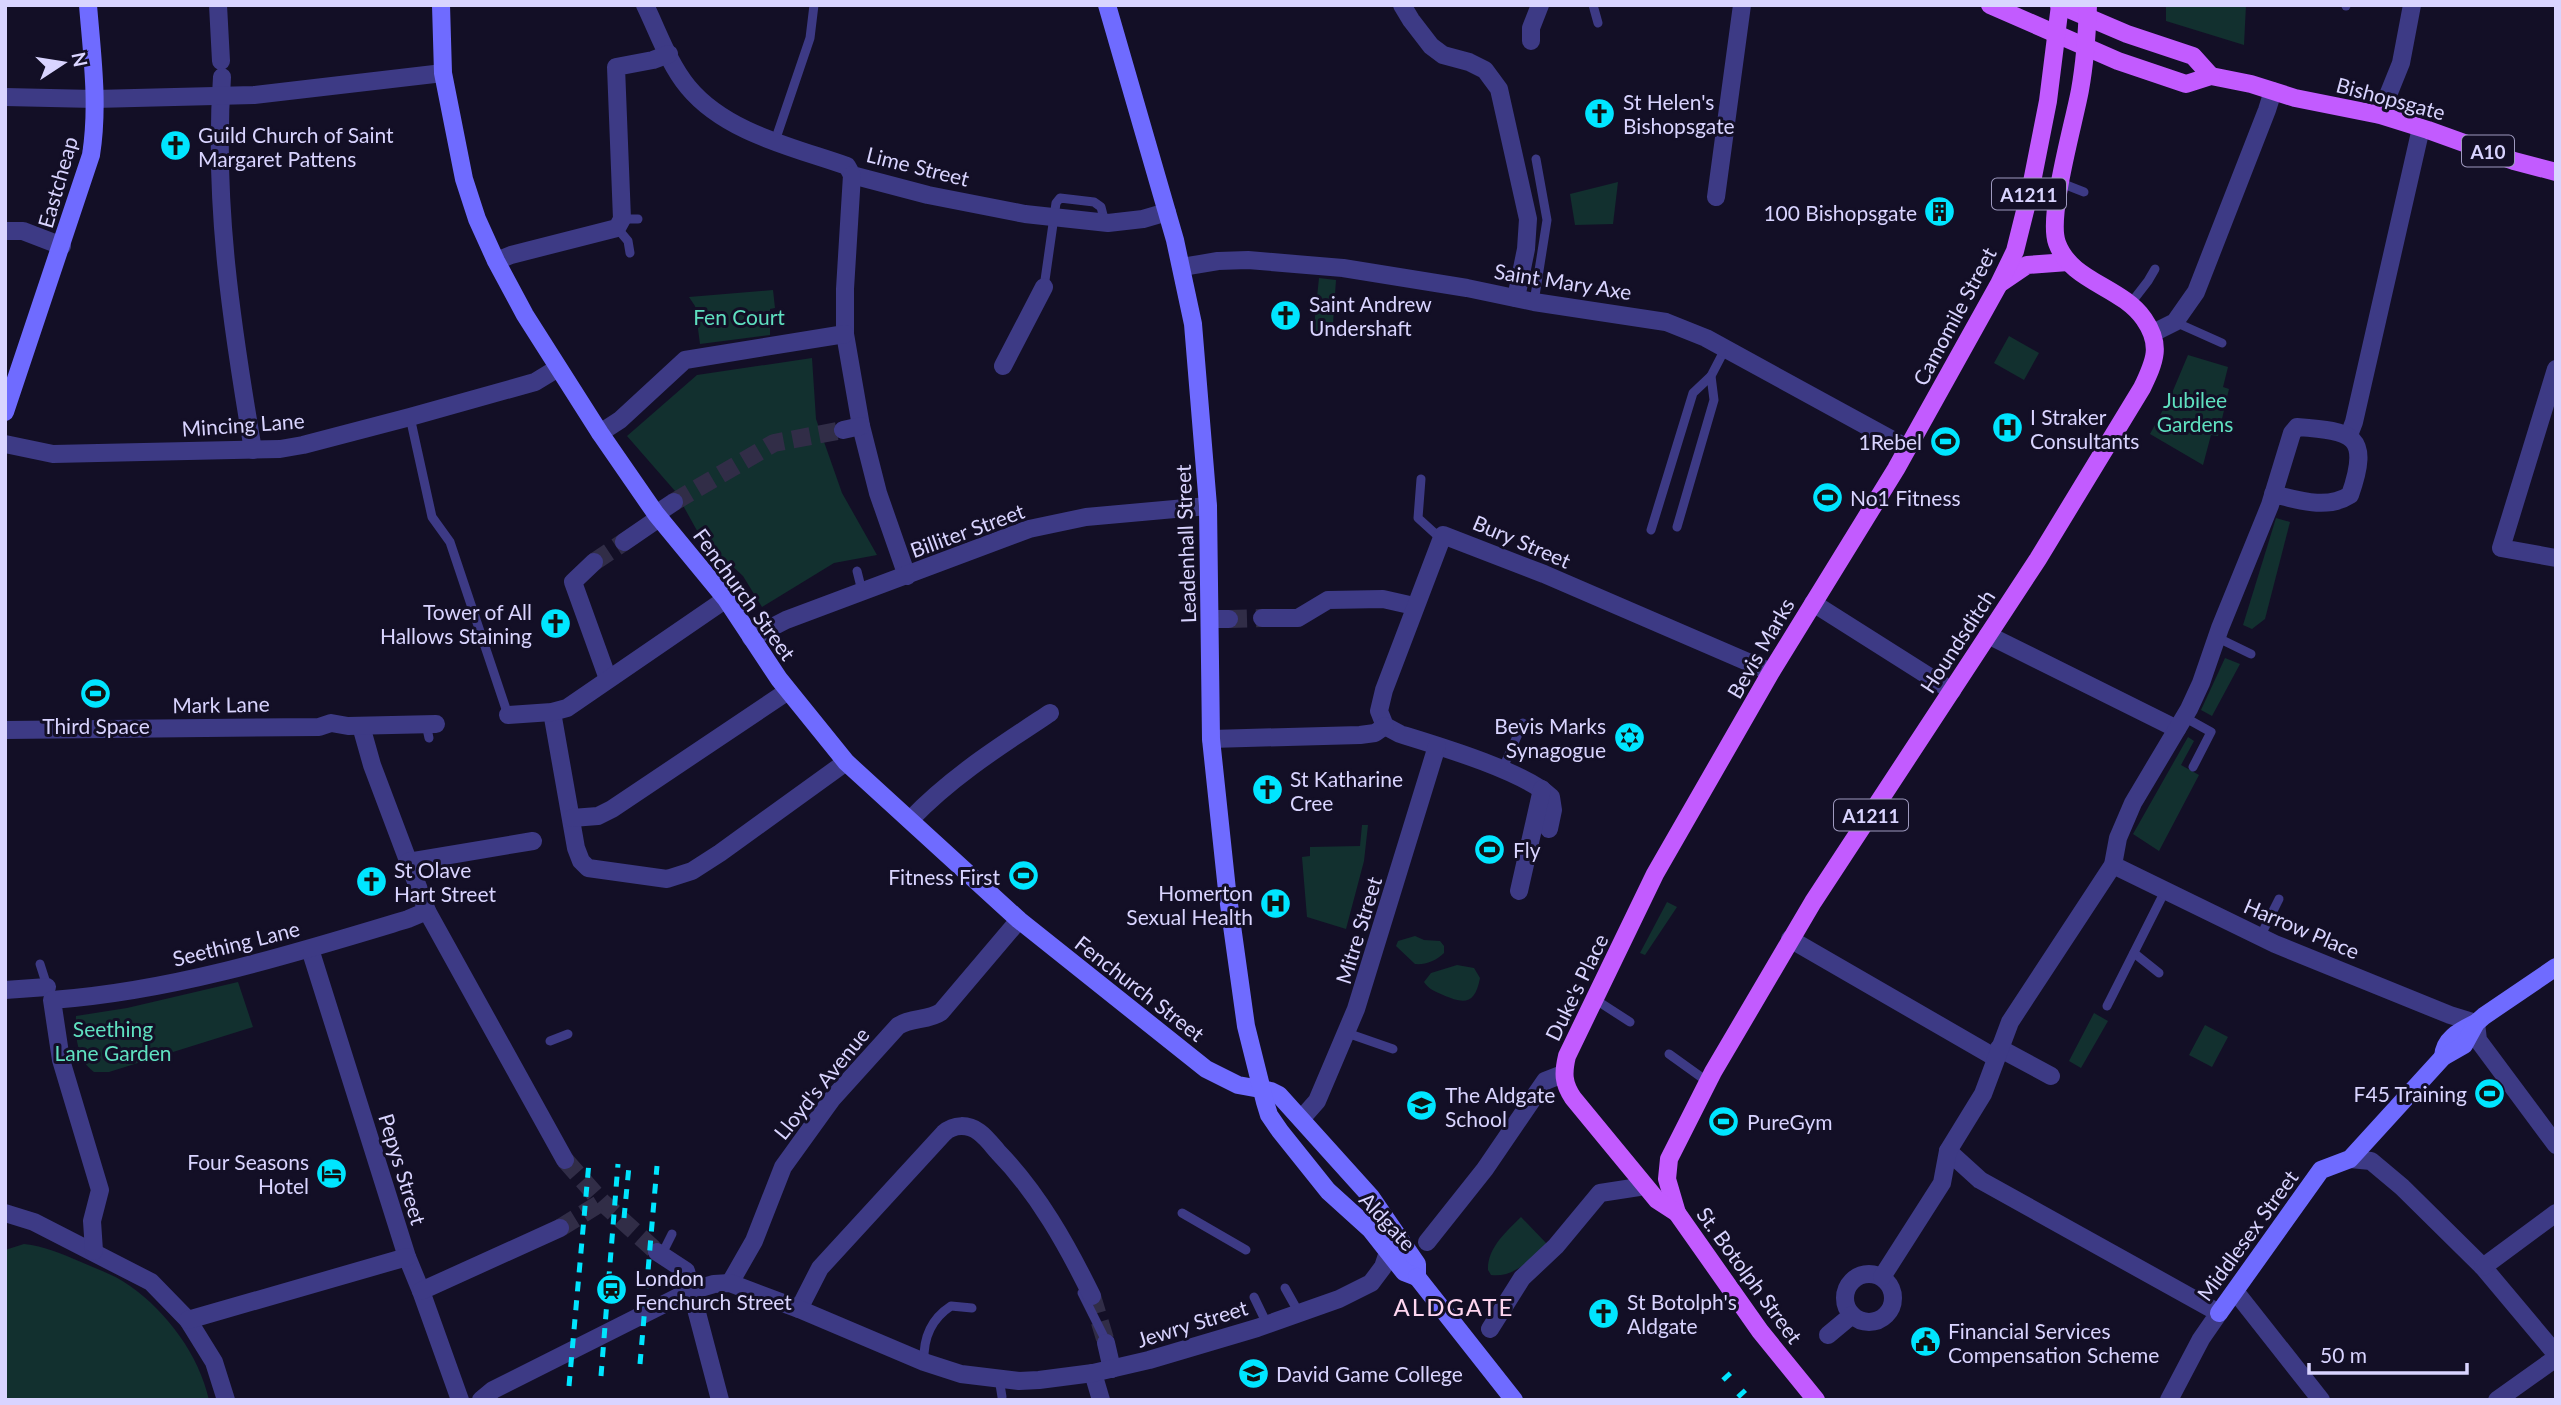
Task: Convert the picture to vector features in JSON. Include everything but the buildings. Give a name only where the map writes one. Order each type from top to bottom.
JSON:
[{"type":"main road","name":"Bishopsgate","points":[[1990,5],[2118,61],[2186,84],[2211,76],[2295,98],[2380,115],[2514,161],[2556,172]]},
{"type":"main road","name":"Bishopsgate","points":[[2059,5],[2088,10],[2127,34],[2193,56],[2211,76]]},
{"type":"main road","name":"Camomile Street","points":[[1907,448],[2015,251],[2048,101],[2059,5]]},
{"type":"main road","points":[[2086,47],[2088,10]]},
{"type":"main road","name":"A1211","points":[[1999,284],[2027,265],[2068,262],[2056,241],[2054,217],[2086,47]]},
{"type":"main road","points":[[2068,262],[2077,271],[2131,303],[2153,333]]},
{"type":"main road","name":"Houndsditch","points":[[1677,1213],[1667,1179],[1669,1159],[1708,1082],[1790,939],[2038,559],[2142,388],[2156,350],[2153,333]]},
{"type":"main road","name":"Bevis Marks","points":[[1655,874],[1771,672],[1907,448]]},
{"type":"main road","name":"Duke's Place","points":[[1641,1185],[1567,1090],[1563,1073],[1567,1056],[1655,874]]},
{"type":"main road","name":"St. Botolph Street","points":[[1641,1185],[1677,1213],[1760,1331],[1816,1400]]},
{"type":"street","name":"Eastcheap","points":[[5,412],[91,155],[96,128],[88,5]]},
{"type":"street","points":[[218,5],[222,69],[219,189],[235,334],[253,450]]},
{"type":"street","name":"Fenchurch Street","points":[[440,5],[443,73],[464,179],[477,219],[496,261],[558,368],[658,516],[726,599],[788,691],[846,762],[1019,920],[1186,1054],[1216,1074]]},
{"type":"street","name":"Lime Street","points":[[645,5],[669,54],[687,85],[700,100],[749,131],[847,166],[852,175],[928,195],[1025,214],[1105,223],[1143,219],[1167,212]]},
{"type":"street","name":"Leadenhall Street","points":[[1107,5],[1182,267],[1195,338],[1220,619],[1211,738],[1227,890],[1246,1026],[1262,1090]]},
{"type":"street","points":[[1402,5],[1431,46],[1443,55],[1469,62],[1485,70],[1499,89],[1528,219],[1526,249],[1516,298]]},
{"type":"street","points":[[1531,41],[1531,28],[1540,5]]},
{"type":"street","points":[[1716,197],[1742,5]]},
{"type":"street","points":[[2380,115],[2401,62],[2412,5]]},
{"type":"street","points":[[496,261],[626,222],[616,67],[669,54]]},
{"type":"street","points":[[5,97],[95,99],[221,96],[277,99],[443,73]]},
{"type":"street","points":[[2153,333],[2175,322],[2202,278],[2273,91]]},
{"type":"street","points":[[2349,435],[2421,128]]},
{"type":"street","points":[[852,175],[845,289],[845,334],[852,428],[907,576]]},
{"type":"street","points":[[5,231],[35,234],[62,246]]},
{"type":"street","name":"Saint Mary Axe","points":[[1182,267],[1231,260],[1293,263],[1373,272],[1534,302],[1666,322],[1698,334],[1907,448]]},
{"type":"street","points":[[1003,366],[1044,287]]},
{"type":"street","points":[[600,433],[620,419],[685,360],[845,334]]},
{"type":"street","name":"Mincing Lane","points":[[5,444],[53,454],[253,450],[303,445],[535,382],[558,368]]},
{"type":"street","points":[[2556,369],[2501,548],[2556,558]]},
{"type":"street","points":[[1884,1273],[1942,1183],[1948,1151],[1983,1094],[2010,1022],[2113,865],[2118,838],[2133,803],[2201,682],[2273,494],[2292,433],[2297,427],[2323,428],[2349,435],[2358,447],[2359,461],[2350,495],[2342,500],[2329,503],[2305,502],[2273,494]]},
{"type":"street","points":[[624,542],[674,502]]},
{"type":"street","name":"Billiter Street","points":[[751,638],[786,620],[1029,529],[1063,521],[1152,509],[1208,506]]},
{"type":"street","name":"Bury Street","points":[[1385,726],[1379,711],[1384,690],[1440,538],[1446,535],[1771,672]]},
{"type":"street","points":[[594,562],[573,582],[608,679]]},
{"type":"street","points":[[508,715],[552,712],[567,708],[726,599]]},
{"type":"street","points":[[1262,618],[1298,618],[1328,600],[1383,599],[1415,606]]},
{"type":"street","points":[[1813,603],[1952,691]]},
{"type":"street","points":[[1988,635],[2180,723]]},
{"type":"street","points":[[573,825],[612,809],[788,691]]},
{"type":"street","points":[[552,712],[581,861],[588,868],[667,878],[679,876],[720,853],[846,762]]},
{"type":"street","points":[[910,820],[938,791],[989,752],[1050,713]]},
{"type":"street","name":"Mark Lane","points":[[5,730],[319,727],[331,723],[430,729]]},
{"type":"street","points":[[361,726],[372,765],[426,911],[513,1058],[565,1160]]},
{"type":"street","points":[[1211,738],[1360,735],[1375,733],[1385,726],[1400,734],[1502,770],[1542,789],[1551,797],[1553,810],[1549,829]]},
{"type":"street","name":"Mitre Street","points":[[1302,1118],[1317,1101],[1347,1033],[1370,970],[1437,746]]},
{"type":"street","points":[[1519,891],[1542,789]]},
{"type":"street","points":[[408,862],[533,841]]},
{"type":"street","name":"Harrow Place","points":[[2113,865],[2260,937],[2476,1023]]},
{"type":"street","name":"Seething Lane","points":[[5,990],[104,996],[244,967],[310,949],[426,911]]},
{"type":"street","name":"Lloyd's Avenue","points":[[730,1283],[754,1241],[783,1167],[832,1098],[898,1026],[941,1012],[1019,920]]},
{"type":"street","points":[[1790,939],[1998,1053],[2052,1076]]},
{"type":"street","name":"Pepys Street","points":[[310,949],[407,1257],[460,1400]]},
{"type":"street","name":"Middlesex Street","points":[[2169,1400],[2201,1339],[2321,1170],[2350,1159],[2443,1058],[2464,1045],[2476,1023],[2556,967]]},
{"type":"street","points":[[50,993],[61,1060],[100,1190],[92,1221],[94,1251]]},
{"type":"street","points":[[2476,1023],[2478,1040],[2556,1145]]},
{"type":"street","points":[[1427,1242],[1485,1169],[1545,1081],[1563,1073]]},
{"type":"street","name":"Aldgate","points":[[1216,1074],[1238,1085],[1262,1090],[1279,1095],[1302,1118],[1371,1197],[1417,1264],[1417,1277],[1404,1272],[1370,1230],[1328,1191],[1269,1115],[1262,1090]]},
{"type":"street","points":[[799,1309],[820,1268],[944,1133],[950,1128],[961,1126],[978,1131],[1023,1179],[1078,1268],[1092,1296]]},
{"type":"street","points":[[1948,1151],[1980,1180],[2219,1313]]},
{"type":"street","points":[[2350,1159],[2371,1161],[2402,1187],[2483,1267],[2556,1356],[2497,1400]]},
{"type":"street","points":[[1490,1329],[1522,1278],[1556,1246],[1600,1193],[1641,1185]]},
{"type":"street","points":[[5,1213],[34,1222],[151,1282],[188,1320],[215,1362],[226,1400]]},
{"type":"street","points":[[2483,1267],[2556,1213]]},
{"type":"street","points":[[421,1291],[561,1228]]},
{"type":"street","name":"Jewry Street","points":[[730,1283],[924,1362],[961,1374],[1019,1381],[1112,1369],[1299,1313],[1339,1299],[1371,1283],[1383,1267],[1388,1252]]},
{"type":"street","points":[[659,1254],[686,1271],[720,1400]]},
{"type":"street","points":[[188,1320],[407,1257]]},
{"type":"street","points":[[1884,1273],[1892,1289],[1892,1306],[1888,1313],[1874,1322],[1865,1322],[1852,1315],[1844,1301],[1847,1286],[1859,1275],[1884,1273]]},
{"type":"street","points":[[1417,1277],[1509,1398]]},
{"type":"street","points":[[481,1400],[493,1390],[690,1291],[714,1284],[730,1283]]},
{"type":"street","points":[[2235,1291],[2321,1400]]},
{"type":"street","points":[[1828,1335],[1852,1315]]},
{"type":"street","points":[[1105,1341],[1112,1369]]},
{"type":"street","points":[[1093,1373],[1101,1400]]},
{"type":"lane","points":[[775,141],[810,38],[814,5]]},
{"type":"lane","points":[[1593,5],[1598,23]]},
{"type":"lane","points":[[1534,302],[1547,220],[1536,159]]},
{"type":"lane","points":[[2061,183],[2084,192]]},
{"type":"lane","points":[[1044,287],[1054,216]]},
{"type":"lane","points":[[626,222],[630,253]]},
{"type":"lane","points":[[2131,303],[2155,269]]},
{"type":"lane","points":[[2175,322],[2222,343]]},
{"type":"lane","points":[[1651,530],[1693,393],[1711,376],[1726,349]]},
{"type":"lane","points":[[1677,527],[1714,400],[1711,376]]},
{"type":"lane","points":[[410,417],[432,517],[450,542],[508,715]]},
{"type":"lane","points":[[1421,479],[1419,518],[1440,538]]},
{"type":"lane","points":[[856,593],[857,571]]},
{"type":"lane","points":[[2216,637],[2251,654]]},
{"type":"lane","points":[[1502,770],[1523,723]]},
{"type":"lane","points":[[2180,723],[2211,732],[2193,767]]},
{"type":"lane","points":[[2106,1006],[2165,891]]},
{"type":"lane","points":[[2260,937],[2279,899]]},
{"type":"lane","points":[[2134,954],[2159,973]]},
{"type":"lane","points":[[40,964],[50,993]]},
{"type":"lane","points":[[1595,1000],[1630,1022]]},
{"type":"lane","points":[[1347,1033],[1393,1049]]},
{"type":"lane","points":[[550,1041],[568,1034]]},
{"type":"lane","points":[[1669,1054],[1708,1082]]},
{"type":"lane","points":[[61,1060],[80,1055]]},
{"type":"lane","points":[[1023,1179],[1105,1341]]},
{"type":"lane","points":[[1182,1213],[1239,1248]]},
{"type":"lane","points":[[659,1254],[672,1234]]},
{"type":"lane","points":[[1284,1288],[1299,1313]]},
{"type":"lane","points":[[1254,1297],[1267,1324]]},
{"type":"lane","points":[[924,1362],[923,1351],[929,1329],[940,1313],[951,1307],[972,1308]]},
{"type":"lane","points":[[991,1377],[1002,1397]]},
{"type":"green space","points":[[2166,5],[2246,5],[2244,45],[2166,21]]},
{"type":"green space","points":[[1618,182],[1613,224],[1575,225],[1570,194]]},
{"type":"green space","points":[[1319,278],[1336,280],[1332,338],[1313,336]]},
{"type":"green space","name":"Fen Court","points":[[773,290],[775,308],[770,309],[770,335],[700,344],[695,306],[689,297]]},
{"type":"green space","points":[[2009,336],[2039,353],[2024,380],[1994,363]]},
{"type":"green space","name":"Jubilee Gardens","points":[[2188,355],[2228,367],[2223,387],[2229,389],[2218,436],[2211,435],[2203,465],[2150,434]]},
{"type":"green space","points":[[812,358],[816,419],[842,493],[877,555],[834,563],[762,607],[743,576],[700,536],[675,491],[627,436],[697,375]]},
{"type":"green space","points":[[2276,518],[2290,522],[2265,619],[2252,629],[2243,625]]},
{"type":"green space","points":[[2225,658],[2240,664],[2212,716],[2201,710]]},
{"type":"green space","points":[[2188,737],[2194,741],[2181,765],[2199,775],[2159,851],[2133,834]]},
{"type":"green space","points":[[1362,825],[1368,825],[1364,861],[1346,929],[1307,917],[1302,857],[1310,856],[1310,847],[1360,846]]},
{"type":"green space","points":[[1667,902],[1677,907],[1645,955],[1640,953]]},
{"type":"green space","points":[[1415,936],[1424,940],[1440,941],[1444,946],[1444,953],[1430,962],[1415,964],[1396,946],[1398,941]]},
{"type":"green space","points":[[1457,965],[1474,968],[1480,978],[1472,998],[1457,1000],[1432,990],[1424,982],[1431,973]]},
{"type":"green space","name":"Seething Lane Garden","points":[[238,982],[253,1027],[109,1072],[94,1072],[84,1061],[77,1039],[76,1016],[127,1008]]},
{"type":"green space","points":[[2094,1013],[2108,1021],[2081,1068],[2069,1061]]},
{"type":"green space","points":[[2205,1025],[2228,1037],[2212,1067],[2189,1055]]},
{"type":"green space","points":[[1521,1217],[1547,1244],[1515,1270],[1507,1274],[1491,1275],[1488,1270],[1494,1247]]},
{"type":"green space","points":[[24,1244],[53,1251],[106,1272],[144,1297],[180,1336],[198,1367],[209,1400],[5,1400],[5,1250]]},
{"type":"tunnel","points":[[674,502],[774,443],[843,430]]},
{"type":"tunnel","points":[[594,562],[624,542]]},
{"type":"tunnel","points":[[1229,619],[1262,618]]},
{"type":"tunnel","points":[[565,1160],[602,1202],[657,1252]]},
{"type":"tunnel","points":[[560,1228],[602,1202]]},
{"type":"tunnel","points":[[1092,1296],[1105,1339]]},
{"type":"railway","points":[[569,1386],[589,1162]]},
{"type":"railway","points":[[601,1376],[618,1164]]},
{"type":"railway","points":[[624,1218],[629,1166]]},
{"type":"railway","points":[[640,1364],[657,1166]]},
{"type":"railway","points":[[1723,1380],[1735,1369]]},
{"type":"railway","points":[[1738,1397],[1750,1386]]},
{"type":"place","name":"St Helen's Bishopsgate","points":[[1600,113]]},
{"type":"place","name":"Guild Church of Saint Margaret Pattens","points":[[175,146]]},
{"type":"place","name":"100 Bishopsgate","points":[[1940,212]]},
{"type":"place","name":"Saint Andrew Undershaft","points":[[1286,315]]},
{"type":"place","name":"I Straker Consultants","points":[[2007,428]]},
{"type":"place","name":"1Rebel","points":[[1945,441]]},
{"type":"place","name":"No1 Fitness","points":[[1827,497]]},
{"type":"place","name":"Tower of All Hallows Staining","points":[[555,623]]},
{"type":"place","name":"Third Space","points":[[96,693]]},
{"type":"place","name":"Bevis Marks Synagogue","points":[[1629,737]]},
{"type":"place","name":"St Katharine Cree","points":[[1267,790]]},
{"type":"place","name":"Fly","points":[[1490,849]]},
{"type":"place","name":"Fitness First","points":[[1023,876]]},
{"type":"place","name":"St Olave Hart Street","points":[[371,881]]},
{"type":"place","name":"Homerton Sexual Health","points":[[1276,904]]},
{"type":"place","name":"F45 Training","points":[[2490,1093]]},
{"type":"place","name":"The Aldgate School","points":[[1422,1106]]},
{"type":"place","name":"PureGym","points":[[1724,1121]]},
{"type":"place","name":"Four Seasons Hotel","points":[[332,1173]]},
{"type":"place","name":"London Fenchurch Street","points":[[612,1289]]},
{"type":"place","name":"St Botolph's Aldgate","points":[[1604,1313]]},
{"type":"place","name":"Financial Services Compensation Scheme","points":[[1925,1342]]},
{"type":"place","name":"David Game College","points":[[1253,1373]]},
{"type":"district","name":"ALDGATE","points":[[1454,1306]]}]
